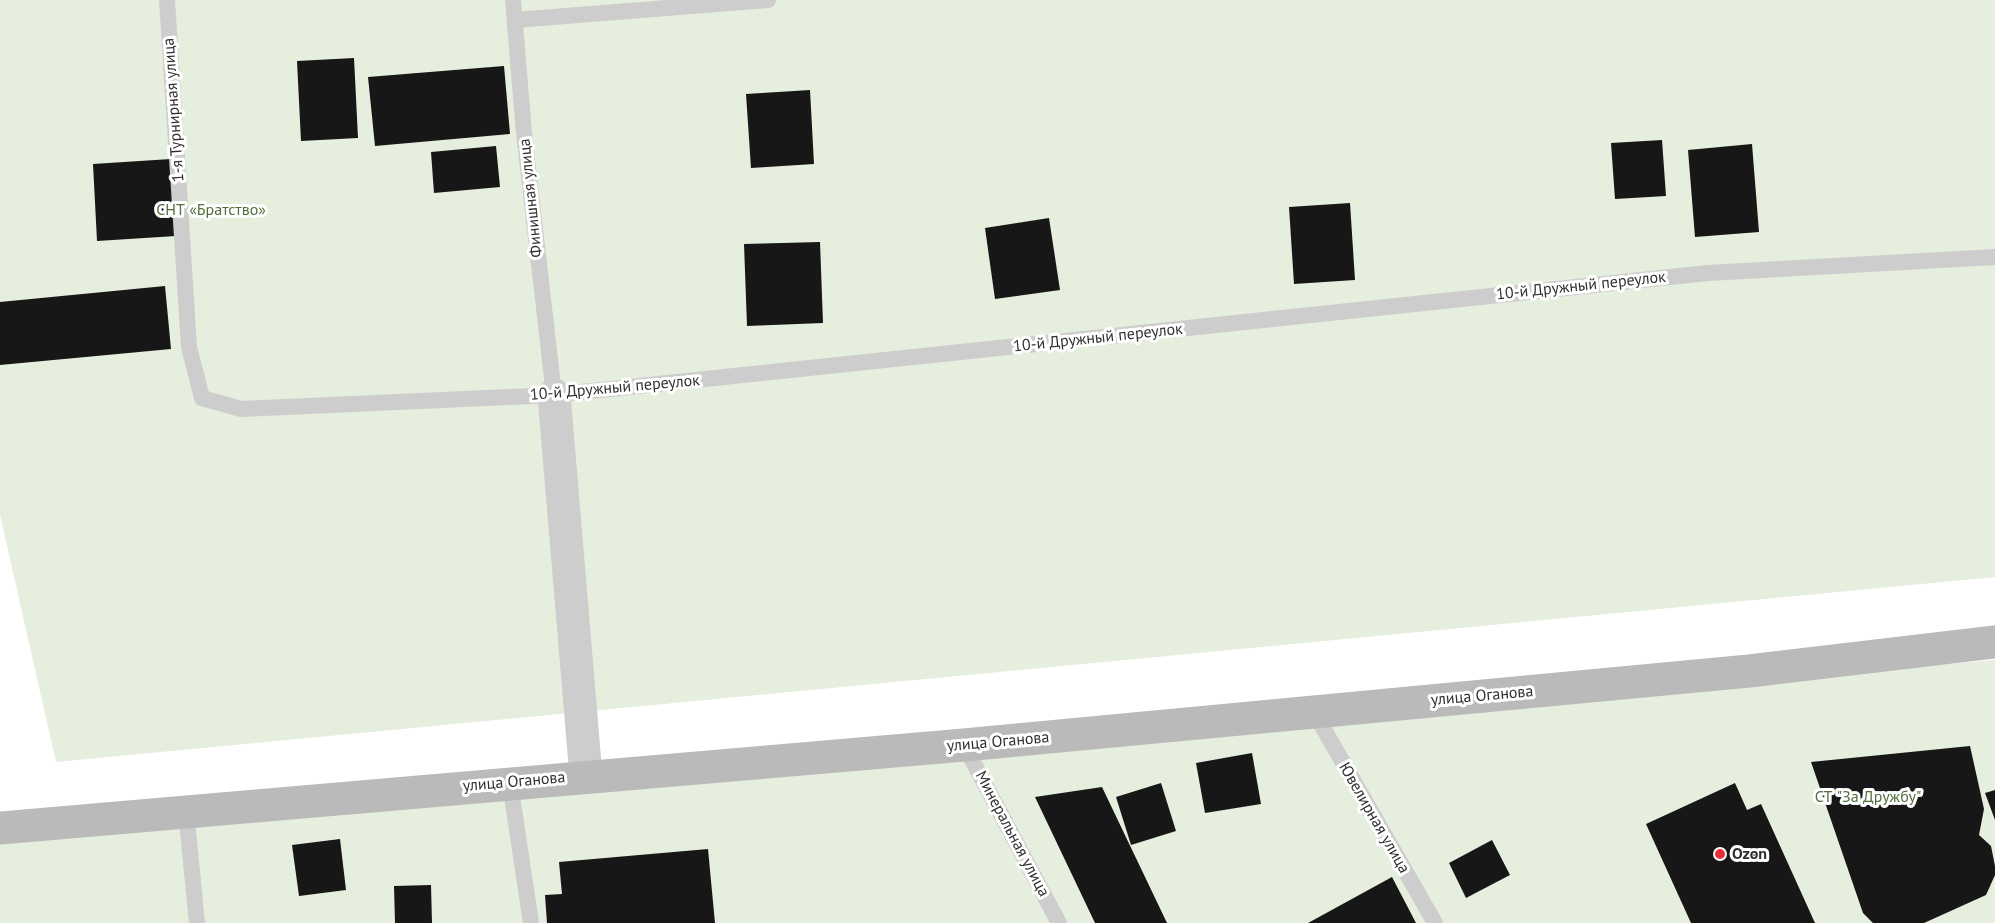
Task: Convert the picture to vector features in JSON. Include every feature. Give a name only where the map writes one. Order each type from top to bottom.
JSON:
[{"type":"main road","name":"улица Оганова","points":[[0,828],[964,745],[1749,671],[1995,642]]},
{"type":"street","points":[[554,395],[586,776]]},
{"type":"lane","name":"1-я Турнирная улица","points":[[167,0],[189,347],[202,398]]},
{"type":"lane","name":"Финишная улица","points":[[513,0],[524,133],[554,395]]},
{"type":"lane","points":[[515,20],[768,0]]},
{"type":"lane","name":"10-й Дружный переулок","points":[[202,398],[242,409],[554,395],[1708,273],[1995,257]]},
{"type":"lane","name":"Ювелирная улица","points":[[1314,712],[1435,923]]},
{"type":"lane","name":"Минеральная улица","points":[[964,745],[1059,923]]},
{"type":"lane","points":[[510,783],[531,923]]},
{"type":"lane","points":[[186,812],[197,923]]},
{"type":"green space","name":"СНТ «Братство»","points":[[0,0],[1995,0],[1995,577],[56,762],[0,515]]},
{"type":"green space","name":"СТ \"За Дружбу\"","points":[[1995,660],[1995,923],[0,923],[0,834]]},
{"type":"building","points":[[354,58],[358,138],[301,141],[297,61]]},
{"type":"building","points":[[504,66],[510,134],[375,146],[368,77]]},
{"type":"building","points":[[810,90],[814,164],[751,168],[746,94]]},
{"type":"building","points":[[1662,140],[1666,196],[1615,199],[1611,143]]},
{"type":"building","points":[[1752,144],[1759,232],[1695,237],[1688,150]]},
{"type":"building","points":[[496,146],[500,187],[434,193],[431,152]]},
{"type":"building","points":[[171,159],[176,236],[97,241],[93,164]]},
{"type":"building","points":[[1350,203],[1355,280],[1294,284],[1289,207]]},
{"type":"building","points":[[1049,218],[1060,290],[995,299],[985,228]]},
{"type":"building","points":[[820,242],[823,323],[747,326],[744,244]]},
{"type":"building","points":[[165,286],[171,349],[0,365],[0,302]]},
{"type":"building","points":[[1970,746],[1984,809],[1979,835],[1991,846],[1995,866],[1995,875],[1986,895],[1924,923],[1873,923],[1863,913],[1811,762]]},
{"type":"building","points":[[1252,753],[1261,804],[1205,813],[1196,763]]},
{"type":"building","points":[[1161,783],[1176,831],[1131,845],[1116,797]]},
{"type":"building","points":[[1735,783],[1747,810],[1761,804],[1815,923],[1691,923],[1646,824]]},
{"type":"building","points":[[1102,787],[1167,923],[1095,923],[1035,797]]},
{"type":"building","points":[[1995,790],[1995,820],[1985,793]]},
{"type":"building","points":[[340,839],[346,890],[299,896],[292,845]]},
{"type":"building","points":[[1492,840],[1510,875],[1466,898],[1449,863]]},
{"type":"building","points":[[708,849],[715,923],[547,923],[545,895],[562,894],[559,862]]},
{"type":"building","points":[[1392,877],[1416,923],[1308,923]]},
{"type":"building","points":[[431,885],[432,923],[395,923],[394,886]]},
{"type":"place","name":"Ozon","points":[[1720,854]]}]
